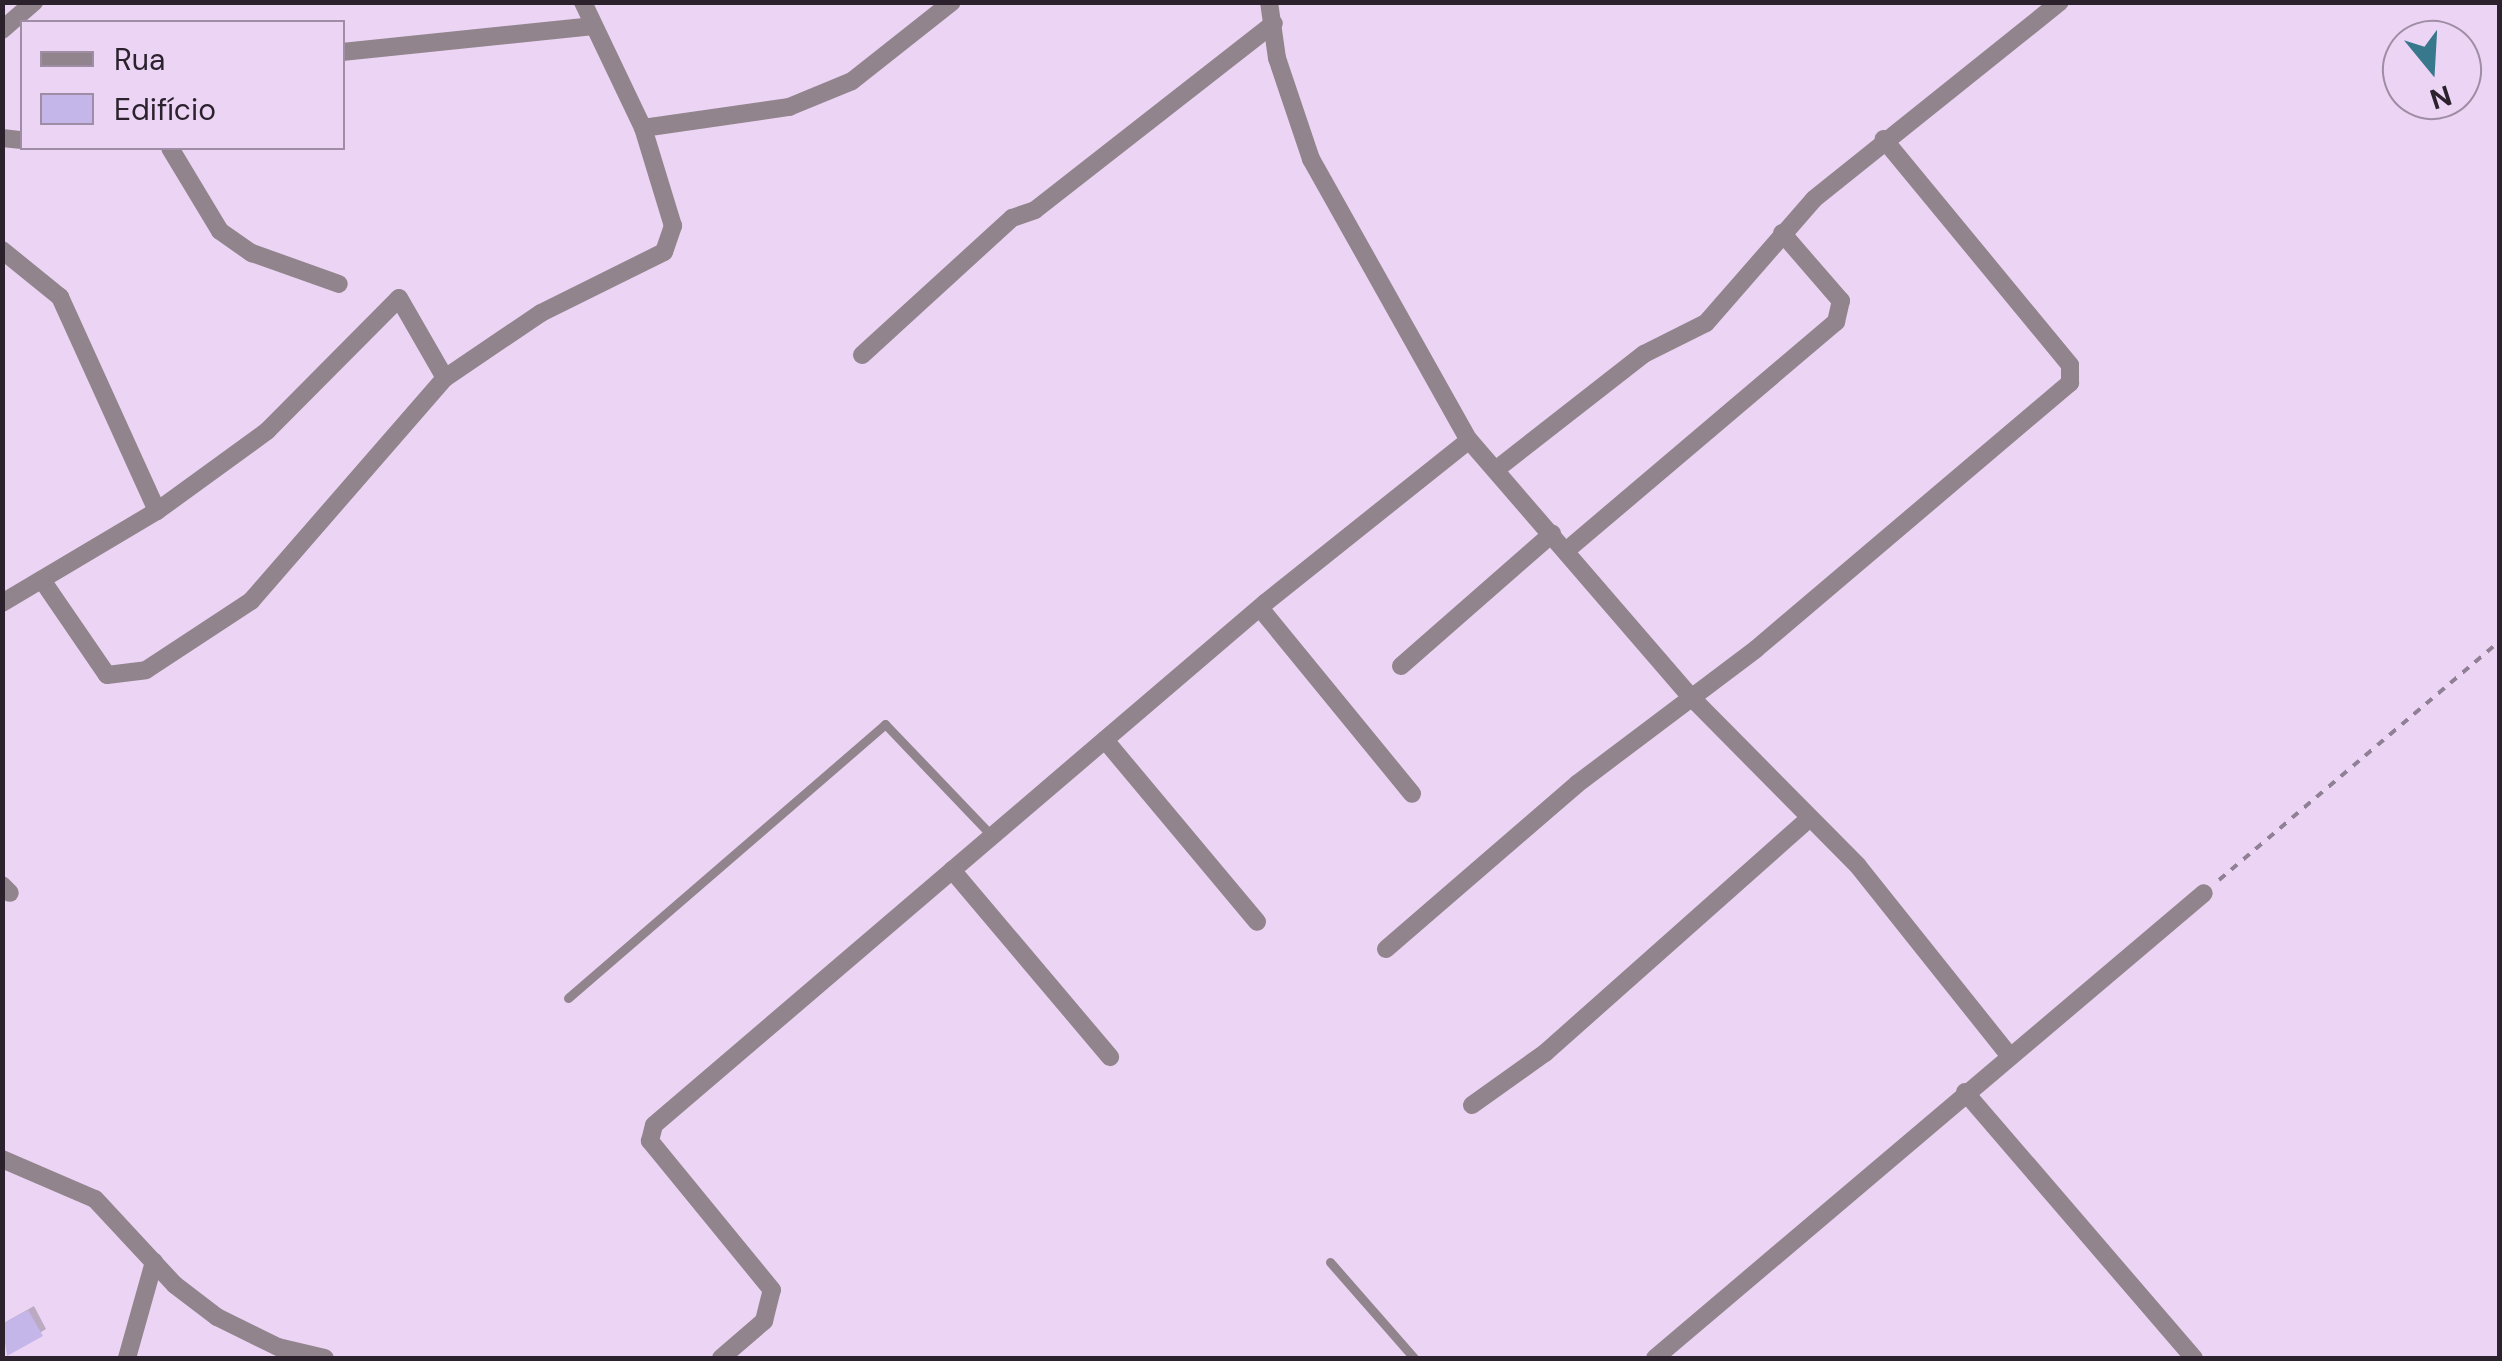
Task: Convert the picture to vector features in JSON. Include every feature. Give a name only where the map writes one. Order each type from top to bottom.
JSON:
[{"type":"street","points":[[2,30],[34,2]]},
{"type":"street","points":[[42,580],[107,675],[146,670],[252,602],[445,378],[541,313],[664,252],[673,226],[643,128],[584,2]]},
{"type":"street","points":[[643,128],[805,100],[852,81],[952,2]]},
{"type":"street","points":[[1270,2],[1277,58],[1311,158],[1469,440],[1498,468],[1688,695],[1900,916],[2008,1054]]},
{"type":"street","points":[[1498,468],[1644,354],[1706,323],[1757,271],[1782,232],[1884,139],[2060,2]]},
{"type":"street","points":[[862,355],[1012,218],[1035,210],[1274,23]]},
{"type":"street","points":[[345,52],[594,26]]},
{"type":"street","points":[[1386,950],[1688,695],[1756,649],[2070,382],[2070,365],[1884,139]]},
{"type":"street","points":[[171,150],[220,231],[252,252],[339,284]]},
{"type":"street","points":[[1566,550],[1836,322],[1841,301],[1782,232]]},
{"type":"street","points":[[2,250],[60,297],[157,512]]},
{"type":"street","points":[[2,603],[157,512],[267,431],[398,298],[445,378]]},
{"type":"street","points":[[721,1358],[764,1321],[772,1290],[649,1132],[1260,608],[1469,440]]},
{"type":"street","points":[[1401,666],[1552,534]]},
{"type":"street","points":[[1260,608],[1412,794]]},
{"type":"street","points":[[1105,740],[1256,922]]},
{"type":"street","points":[[1472,1105],[1545,1053],[1810,818]]},
{"type":"street","points":[[952,870],[1110,1057]]},
{"type":"street","points":[[1655,1358],[2008,1054],[2204,893]]},
{"type":"street","points":[[1965,1092],[2194,1358]]},
{"type":"street","points":[[2,1159],[77,1186],[197,1304],[247,1334],[326,1358]]},
{"type":"street","points":[[127,1358],[154,1262]]},
{"type":"lane","points":[[568,998],[885,724],[992,835]]},
{"type":"lane","points":[[1330,1262],[1414,1358]]},
{"type":"path","points":[[2204,893],[2500,642]]},
{"type":"building","points":[[28,1310],[43,1336],[7,1356],[2,1324]]}]
